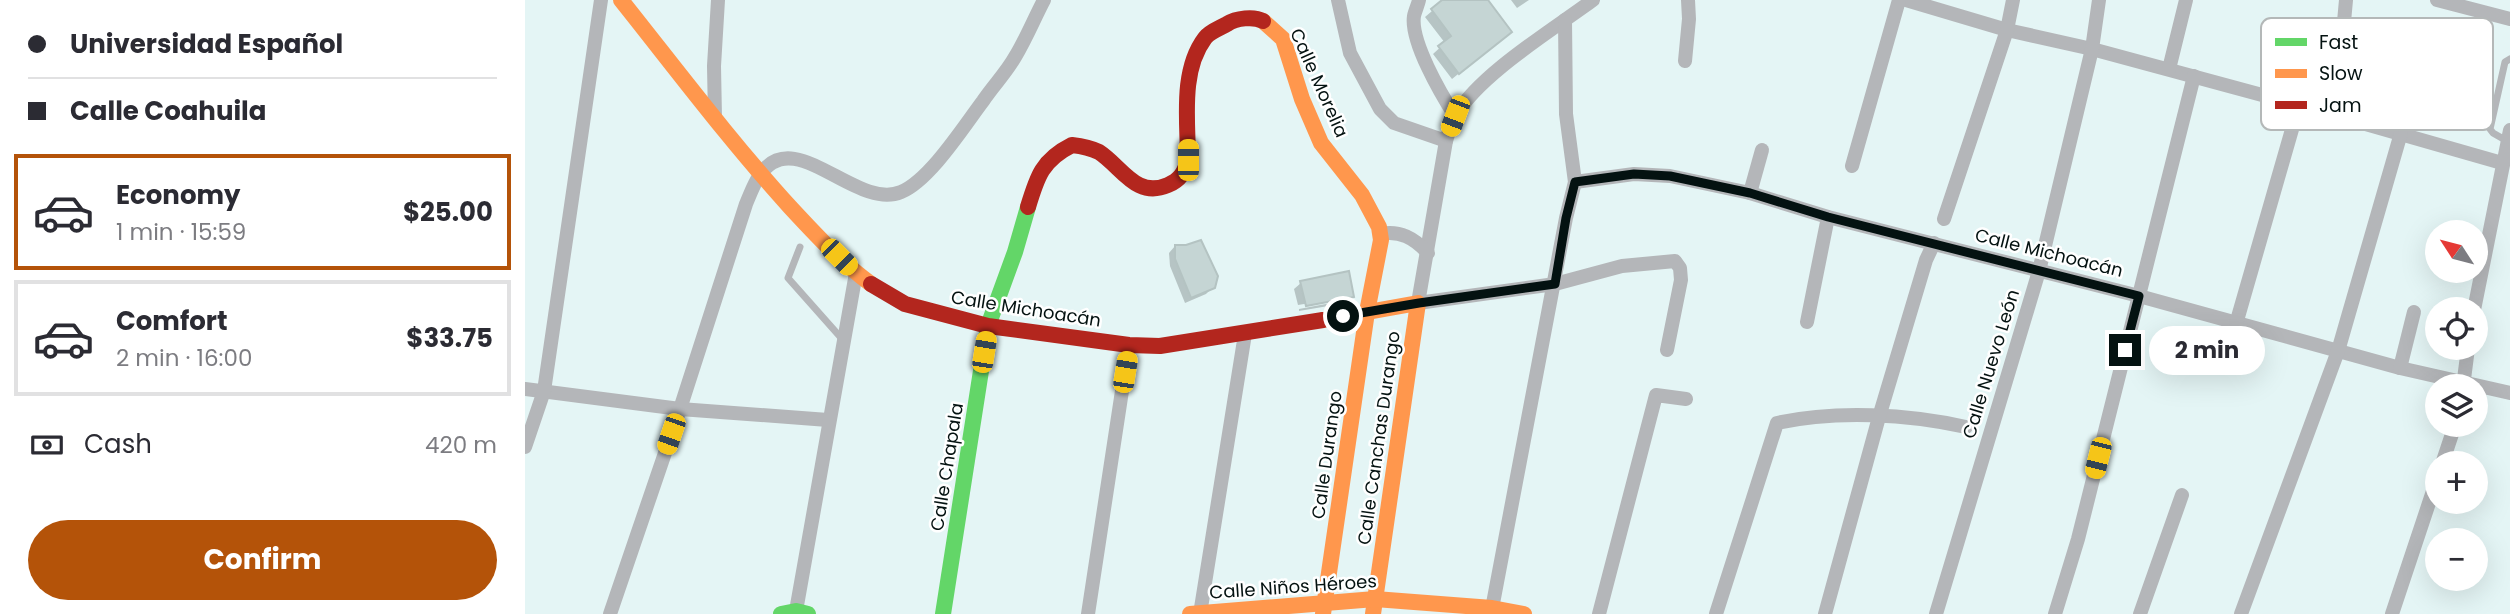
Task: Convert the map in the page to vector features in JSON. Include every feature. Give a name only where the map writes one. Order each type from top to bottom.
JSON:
[{"type":"street","points":[[525,447],[544,391],[601,0]]},
{"type":"street","name":"Calle Michoacán","points":[[621,0],[760,174],[805,223],[856,274],[883,293],[905,303],[989,326],[1129,345],[1160,346],[1419,303],[1555,284],[1622,266],[1675,261],[1680,268],[1681,279],[1667,350]]},
{"type":"street","points":[[715,118],[714,66],[718,0]]},
{"type":"street","points":[[610,614],[746,204],[760,174],[772,162],[785,157],[799,159],[872,192],[888,195],[902,192],[930,169],[1014,59],[1044,0]]},
{"type":"street","points":[[1338,0],[1350,53],[1380,109],[1394,123],[1446,141]]},
{"type":"street","points":[[1419,0],[1414,17],[1415,33],[1431,74],[1455,116]]},
{"type":"street","name":"Calle Canchas Durango","points":[[1374,607],[1419,303],[1446,141],[1455,116],[1469,97],[1493,74],[1593,0]]},
{"type":"street","points":[[1685,61],[1688,0]]},
{"type":"street","points":[[1851,166],[1899,0]]},
{"type":"street","points":[[1906,0],[2007,30],[2092,49],[2261,95]]},
{"type":"street","points":[[1944,219],[2007,30],[2013,0]]},
{"type":"street","name":"Calle Nuevo León","points":[[1937,614],[2039,271],[2092,49],[2099,0]]},
{"type":"street","points":[[2169,69],[2186,0]]},
{"type":"street","points":[[2344,18],[2346,0]]},
{"type":"street","points":[[2437,0],[2510,19]]},
{"type":"street","name":"Calle Morelia","points":[[989,326],[1015,253],[1034,186],[1044,165],[1058,152],[1072,145],[1085,146],[1098,152],[1138,187],[1149,189],[1166,186],[1178,179],[1188,160],[1188,92],[1197,52],[1206,36],[1232,21],[1257,18],[1269,24],[1283,39],[1302,99],[1321,143],[1362,195],[1379,230]]},
{"type":"street","points":[[1491,611],[1575,182],[1566,114],[1565,20]]},
{"type":"street","points":[[2055,614],[2078,539],[2194,76]]},
{"type":"street","points":[[2236,324],[2292,130]]},
{"type":"street","points":[[2390,130],[2502,163]]},
{"type":"street","points":[[2241,614],[2338,351],[2401,133]]},
{"type":"street","points":[[2476,297],[2509,135]]},
{"type":"street","points":[[1750,193],[1762,150]]},
{"type":"street","name":"Calle Michoacán","points":[[1575,182],[1609,176],[1670,176],[1750,193],[1828,217],[2139,296],[2425,375]]},
{"type":"street","points":[[1807,322],[1828,217]]},
{"type":"street","points":[[1379,230],[1407,236],[1428,253]]},
{"type":"street","name":"Calle Durango","points":[[1324,609],[1379,230]]},
{"type":"street","points":[[1825,614],[1879,417],[1926,260],[1934,243]]},
{"type":"street","points":[[795,613],[856,274]]},
{"type":"street","points":[[2400,368],[2414,312]]},
{"type":"street","name":"Calle Chapala","points":[[943,614],[989,326]]},
{"type":"street","points":[[1197,614],[1245,334]]},
{"type":"street","points":[[1088,614],[1129,345]]},
{"type":"street","points":[[525,389],[680,408],[828,420]]},
{"type":"street","name":"Calle Michoacán","points":[[2488,389],[2510,393]]},
{"type":"street","points":[[1599,614],[1656,394],[1686,399]]},
{"type":"street","points":[[1716,614],[1777,423],[1858,415],[1932,419],[1966,426]]},
{"type":"street","points":[[2140,614],[2182,495]]},
{"type":"street","points":[[2392,614],[2425,514]]},
{"type":"street","name":"Calle Niños Héroes","points":[[1197,614],[1374,607],[1524,614]]},
{"type":"lane","points":[[2493,116],[2505,62],[2510,59]]},
{"type":"lane","points":[[2491,130],[2493,133],[2509,135]]},
{"type":"lane","points":[[800,247],[788,278],[843,341]]},
{"type":"building","points":[[1442,0],[1488,0],[1512,32],[1459,74],[1438,46],[1451,36],[1431,9]]},
{"type":"building","points":[[1201,240],[1218,276],[1215,288],[1191,298],[1175,259],[1175,245]]},
{"type":"building","points":[[1349,271],[1354,297],[1306,306],[1300,281]]},
{"type":"traffic: fast","points":[[943,614],[988,326],[1028,207]]},
{"type":"traffic: fast","points":[[781,614],[796,611],[808,614]]},
{"type":"traffic: slow","points":[[621,0],[768,182],[829,247],[871,284]]},
{"type":"traffic: slow","points":[[1263,21],[1283,39],[1302,99],[1321,143],[1362,195],[1379,227],[1381,240],[1367,312],[1323,614]]},
{"type":"traffic: slow","points":[[1323,320],[1418,303],[1373,614]]},
{"type":"traffic: slow","points":[[1190,614],[1375,599],[1492,608],[1524,614]]},
{"type":"traffic: jam","points":[[1028,207],[1042,170],[1054,157],[1072,145],[1099,152],[1138,185],[1157,188],[1176,181],[1184,172],[1188,160],[1187,97],[1197,51],[1207,36],[1231,22],[1250,18],[1263,21]]},
{"type":"traffic: jam","points":[[871,284],[905,304],[988,326],[1129,345],[1160,346],[1323,320]]},
{"type":"route","points":[[1343,316],[1555,284],[1575,182],[1634,174],[1670,176],[1750,193],[1828,217],[2139,296],[2125,350]]}]
